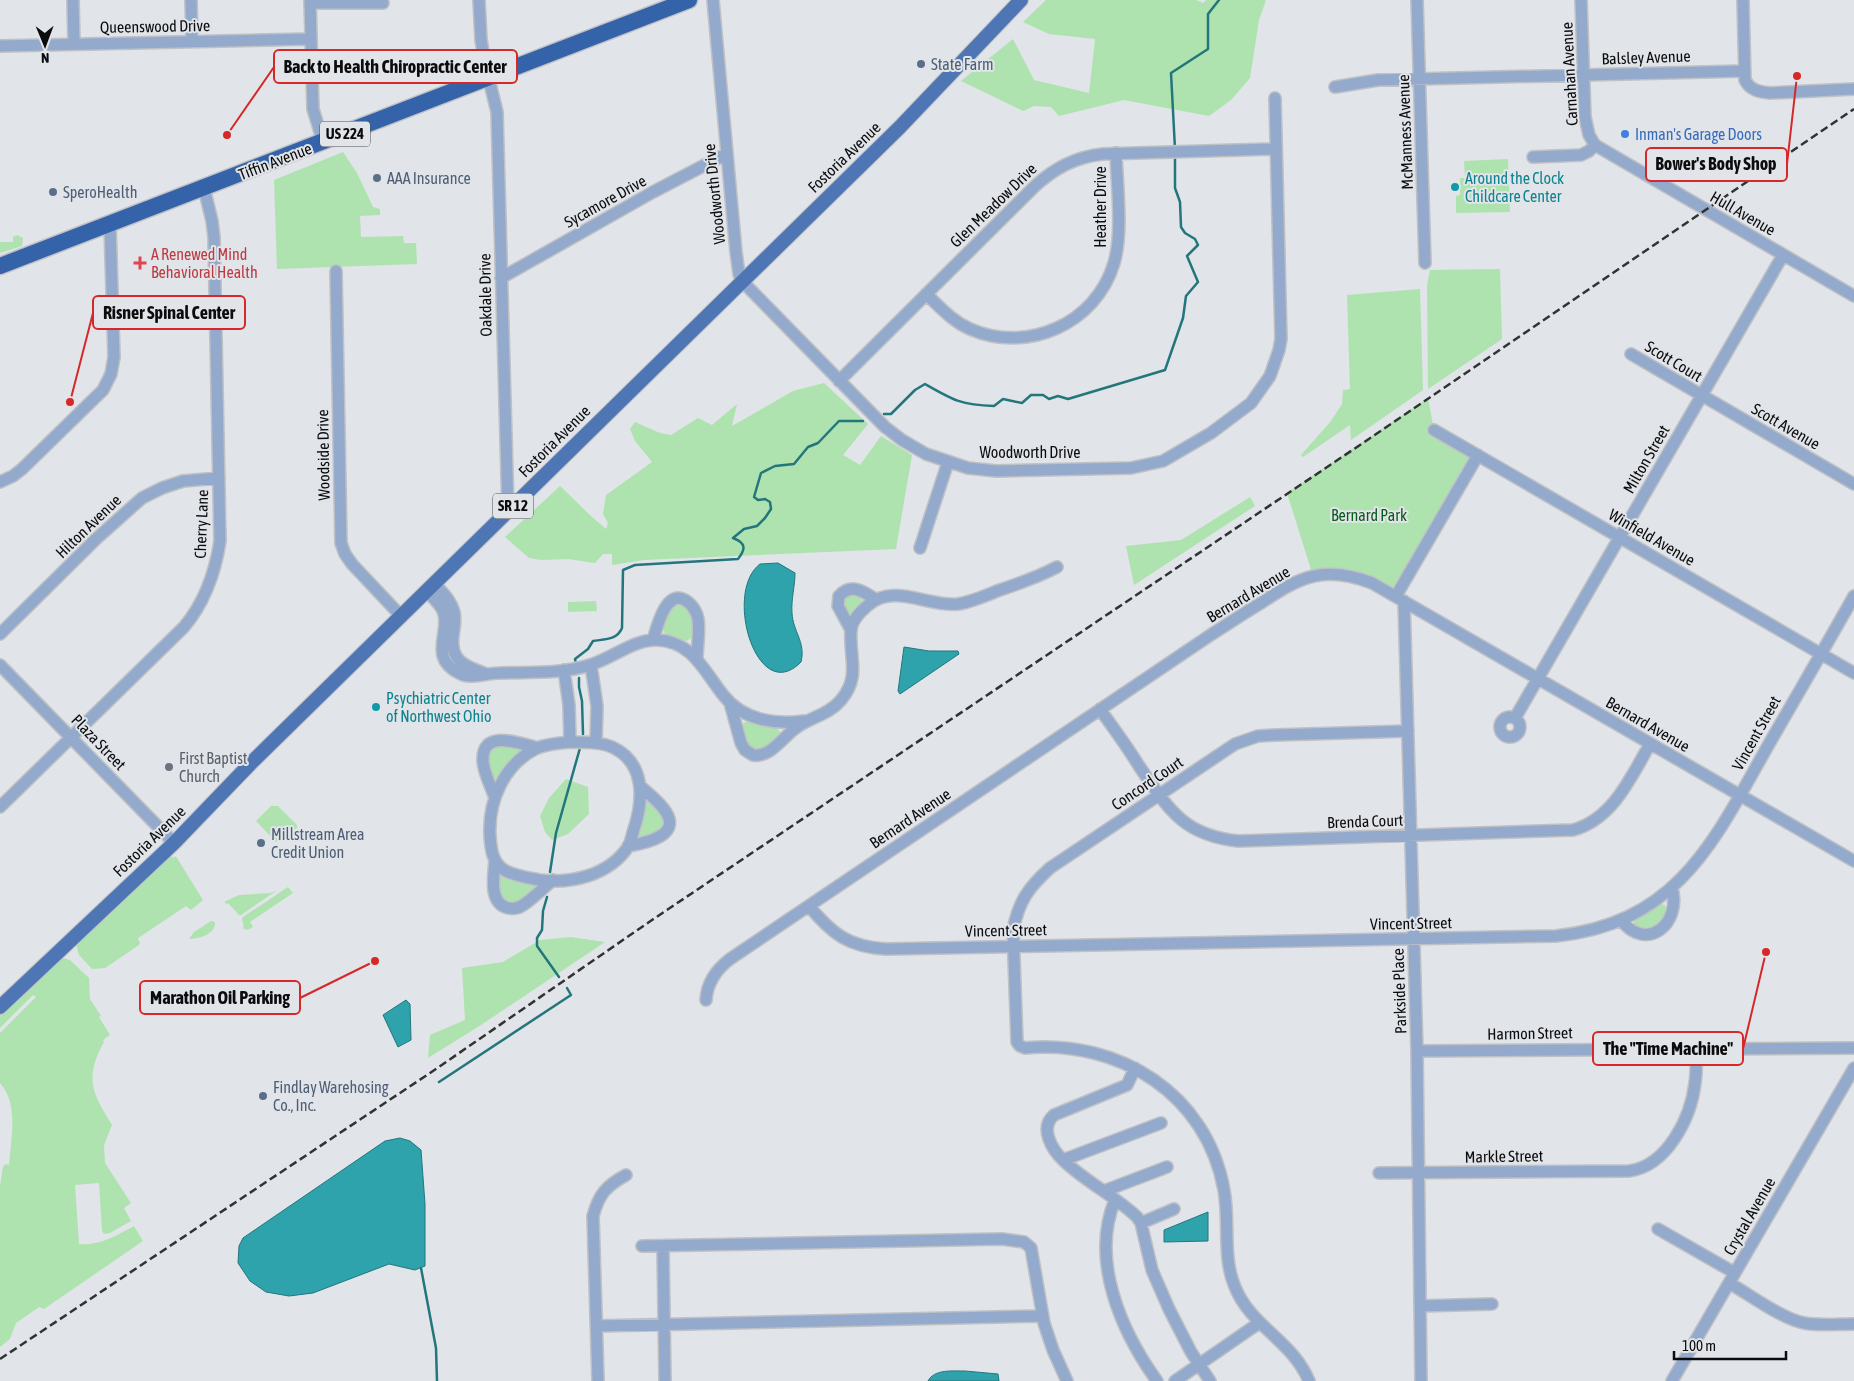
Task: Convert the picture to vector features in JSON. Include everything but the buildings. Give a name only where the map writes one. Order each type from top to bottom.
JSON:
[{"type":"highway","name":"Tiffin Avenue","points":[[0,266],[689,0]]},
{"type":"main road","name":"Fostoria Avenue","points":[[0,1007],[174,843],[251,763],[917,109],[1021,0]]},
{"type":"street","points":[[73,0],[74,44]]},
{"type":"street","points":[[192,0],[192,41]]},
{"type":"street","name":"Oakdale Drive","points":[[479,0],[481,40],[497,112],[508,511]]},
{"type":"street","name":"Woodworth Drive","points":[[712,0],[738,267],[742,281],[885,427],[921,452],[968,468],[996,471],[1142,467],[1152,465],[1173,457],[1211,433],[1247,407],[1258,395],[1270,376],[1281,339],[1274,98]]},
{"type":"street","name":"McManness Avenue","points":[[1417,0],[1425,263]]},
{"type":"street","name":"Carnahan Avenue","points":[[1582,0],[1586,128],[1595,145]]},
{"type":"street","points":[[1743,0],[1744,70],[1745,80],[1748,85],[1762,92],[1854,88]]},
{"type":"street","points":[[323,142],[313,109],[310,1],[383,3]]},
{"type":"street","name":"Queenswood Drive","points":[[0,46],[311,39]]},
{"type":"street","name":"Balsley Avenue","points":[[1335,87],[1370,80],[1744,70]]},
{"type":"street","points":[[1533,157],[1581,155],[1595,145]]},
{"type":"street","name":"Hull Avenue","points":[[1595,145],[1854,296]]},
{"type":"street","name":"Glen Meadow Drive","points":[[839,381],[1047,175],[1061,166],[1081,157],[1116,153],[1276,148]]},
{"type":"street","name":"Heather Drive","points":[[926,294],[959,323],[979,332],[1000,338],[1022,338],[1044,334],[1074,320],[1090,305],[1100,292],[1111,273],[1114,262],[1118,236],[1116,153]]},
{"type":"street","name":"Sycamore Drive","points":[[501,278],[653,192],[726,154]]},
{"type":"street","name":"Cherry Lane","points":[[0,807],[184,627],[203,600],[214,574],[219,549],[219,478],[214,237],[204,188]]},
{"type":"street","points":[[0,482],[22,469],[96,397],[109,380],[114,358],[110,224]]},
{"type":"street","name":"Milton Street","points":[[1515,718],[1783,256]]},
{"type":"street","name":"Woodside Drive","points":[[336,271],[342,543],[345,554],[352,564],[401,616]]},
{"type":"street","name":"Scott Court","points":[[1630,354],[1702,396]]},
{"type":"street","name":"Scott Avenue","points":[[1702,396],[1854,484]]},
{"type":"street","name":"Winfield Avenue","points":[[1434,430],[1854,673]]},
{"type":"street","points":[[1400,599],[1478,454]]},
{"type":"street","points":[[920,548],[948,462]]},
{"type":"street","name":"Hilton Avenue","points":[[0,634],[96,539],[142,498],[162,488],[183,481],[219,478]]},
{"type":"street","points":[[850,630],[861,612],[875,599],[884,596],[916,597],[926,602],[958,604],[1039,576],[1057,567]]},
{"type":"street","name":"Bernard Avenue","points":[[706,1000],[710,984],[719,969],[726,962],[1212,634],[1297,581],[1324,575],[1351,577],[1372,583],[1854,861]]},
{"type":"street","points":[[430,587],[449,601],[454,611],[455,623],[452,646],[456,657],[464,665],[484,674],[564,670],[591,665],[641,642],[664,640],[686,649],[697,659],[730,703],[741,711],[761,720],[783,723],[804,721],[820,716],[841,700],[853,673],[850,630],[838,606],[839,596],[842,592],[852,588],[862,591],[875,599]]},
{"type":"street","name":"Vincent Street","points":[[809,906],[834,933],[854,944],[886,949],[1556,936],[1587,932],[1621,920],[1646,906],[1672,888],[1705,853],[1854,596]]},
{"type":"street","points":[[653,640],[667,604],[673,599],[681,598],[690,604],[698,619],[697,659]]},
{"type":"street","name":"Parkside Place","points":[[1400,599],[1408,731],[1417,1051],[1421,1381]]},
{"type":"street","name":"Plaza Street","points":[[0,665],[174,843]]},
{"type":"street","points":[[591,665],[597,706],[596,743]]},
{"type":"street","points":[[564,670],[569,705],[570,742]]},
{"type":"street","points":[[730,703],[740,743],[745,750],[753,755],[761,755],[770,751],[804,721]]},
{"type":"street","name":"Brenda Court","points":[[1100,709],[1172,812],[1188,825],[1211,836],[1229,840],[1564,831],[1580,828],[1596,820],[1614,804],[1650,744]]},
{"type":"street","name":"Concord Court","points":[[1136,1068],[1110,1057],[1085,1050],[1025,1048],[1017,1042],[1014,930],[1016,916],[1024,897],[1032,885],[1050,868],[1235,744],[1258,736],[1408,731]]},
{"type":"street","points":[[495,798],[484,765],[486,749],[494,742],[505,740],[538,748],[570,742],[596,743],[612,747],[626,756],[638,774],[640,786],[640,806],[628,846],[610,864],[595,874],[574,880],[523,877],[508,872],[499,866],[490,847],[490,831],[495,798],[504,778],[510,770],[538,748]]},
{"type":"street","points":[[628,846],[660,838],[669,824],[669,819],[664,809],[640,786]]},
{"type":"street","points":[[495,860],[494,892],[498,902],[507,908],[523,905],[553,880]]},
{"type":"street","points":[[1621,920],[1630,930],[1637,933],[1649,934],[1660,930],[1669,922],[1674,910],[1675,900],[1672,888]]},
{"type":"street","name":"Markle Street","points":[[1378,1173],[1629,1171],[1641,1169],[1659,1158],[1676,1136],[1688,1110],[1694,1090],[1697,1067],[1696,1048]]},
{"type":"street","name":"Harmon Street","points":[[1417,1051],[1854,1048]]},
{"type":"street","points":[[1210,1381],[1176,1324],[1152,1270],[1141,1223],[1132,1212],[1063,1160],[1048,1141],[1047,1126],[1049,1120],[1054,1115],[1126,1085],[1136,1068],[1158,1082],[1181,1103],[1209,1144],[1218,1166],[1224,1189],[1231,1278],[1241,1301],[1259,1323],[1295,1356],[1304,1368],[1309,1381]]},
{"type":"street","name":"Crystal Avenue","points":[[1672,1381],[1854,1068]]},
{"type":"street","points":[[1063,1160],[1160,1123]]},
{"type":"street","points":[[1104,1191],[1167,1166]]},
{"type":"street","points":[[598,1381],[593,1216],[597,1200],[609,1184],[626,1175]]},
{"type":"street","points":[[1116,1200],[1106,1231],[1106,1254],[1110,1284],[1133,1343],[1157,1381]]},
{"type":"street","points":[[1141,1223],[1174,1209]]},
{"type":"street","points":[[1658,1229],[1732,1278],[1777,1311],[1800,1322],[1825,1325],[1854,1324]]},
{"type":"street","points":[[642,1246],[1019,1240],[1031,1248],[1043,1316],[1051,1345],[1066,1381]]},
{"type":"street","points":[[662,1246],[665,1381]]},
{"type":"street","points":[[1420,1306],[1492,1304]]},
{"type":"street","points":[[597,1326],[1043,1316]]},
{"type":"street","points":[[1175,1381],[1259,1323]]},
{"type":"green space","points":[[1046,0],[1196,0],[1203,3],[1206,0],[1266,0],[1259,20],[1250,78],[1231,100],[1209,116],[1124,100],[1059,116],[1051,107],[1034,106],[1023,111],[961,81],[1013,39],[1034,80],[1089,93],[1095,39],[1049,34],[1023,22]]},
{"type":"green space","points":[[343,152],[357,173],[373,207],[380,209],[380,215],[360,216],[361,237],[403,236],[404,243],[416,243],[417,264],[277,269],[274,180]]},
{"type":"green space","points":[[1508,159],[1510,212],[1456,213],[1456,196],[1460,195],[1460,178],[1465,178],[1464,161]]},
{"type":"green space","points":[[17,235],[23,238],[22,246],[0,253],[0,242],[13,242],[13,237]]},
{"type":"green space","points":[[1500,269],[1502,339],[1428,389],[1427,285],[1430,270]]},
{"type":"green space","points":[[1420,289],[1423,390],[1351,440],[1350,425],[1303,457],[1301,455],[1331,421],[1342,404],[1343,390],[1350,389],[1347,295]]},
{"type":"green space","points":[[824,383],[868,424],[843,455],[860,465],[881,436],[912,455],[896,549],[644,560],[612,565],[612,554],[603,554],[595,563],[568,559],[541,560],[529,558],[505,537],[560,486],[606,529],[608,523],[603,514],[606,495],[652,462],[635,441],[630,429],[635,422],[660,433],[671,435],[698,418],[712,425],[737,404],[732,426],[793,391]]},
{"type":"green space","name":"Bernard Park","points":[[1428,398],[1434,430],[1478,455],[1396,596],[1372,583],[1313,576],[1287,493]]},
{"type":"green space","points":[[1250,497],[1255,506],[1134,585],[1126,546],[1181,540]]},
{"type":"green space","points":[[851,592],[860,596],[862,601],[850,616],[841,607],[843,597]]},
{"type":"green space","points":[[596,601],[597,611],[568,612],[568,602]]},
{"type":"green space","points":[[680,602],[691,614],[693,622],[691,638],[687,641],[665,634],[663,629],[671,606]]},
{"type":"green space","points":[[747,721],[778,729],[781,733],[780,736],[768,749],[751,747],[744,737],[743,724]]},
{"type":"green space","points":[[505,744],[520,749],[521,753],[499,777],[494,779],[487,755],[492,748]]},
{"type":"green space","points":[[566,779],[588,787],[589,814],[568,834],[552,840],[545,832],[540,816],[549,798]]},
{"type":"green space","points":[[647,801],[665,817],[664,825],[660,832],[639,839],[637,836]]},
{"type":"green space","points":[[271,806],[278,806],[297,825],[297,828],[276,842],[256,821]]},
{"type":"green space","points":[[170,854],[173,858],[175,856],[177,858],[203,900],[191,910],[186,906],[138,938],[139,945],[105,968],[92,969],[79,955],[76,944]]},
{"type":"green space","points":[[503,874],[536,886],[520,901],[516,903],[507,902],[500,897],[499,892],[499,878]]},
{"type":"green space","points":[[288,887],[293,893],[250,922],[253,927],[247,930],[242,928],[244,927],[243,917]]},
{"type":"green space","points":[[276,891],[241,915],[228,903],[224,902],[239,895]]},
{"type":"green space","points":[[1660,904],[1665,905],[1666,911],[1664,917],[1657,925],[1640,927],[1634,924],[1634,919]]},
{"type":"green space","points":[[211,921],[215,922],[215,926],[210,933],[202,937],[189,939],[194,932]]},
{"type":"green space","points":[[571,937],[605,942],[428,1058],[430,1035],[465,1020],[462,968],[503,962],[540,940]]},
{"type":"green space","points":[[58,959],[70,960],[89,978],[90,999],[110,1035],[103,1040],[104,1042],[94,1066],[93,1085],[95,1094],[112,1125],[104,1145],[105,1163],[131,1203],[124,1208],[131,1221],[110,1233],[104,1234],[102,1231],[99,1183],[75,1185],[79,1244],[101,1242],[134,1226],[143,1241],[44,1309],[39,1307],[16,1323],[10,1339],[0,1347],[0,1186],[3,1167],[5,1164],[9,1165],[12,1111],[6,1091],[0,1083],[0,1033],[36,997],[33,995],[0,1028],[0,1015]]},
{"type":"water","points":[[778,563],[795,573],[792,613],[802,649],[801,662],[785,672],[771,670],[759,658],[750,640],[745,619],[745,597],[749,578],[760,564]]},
{"type":"water","points":[[904,647],[929,651],[958,651],[959,654],[900,694],[898,691]]},
{"type":"water","points":[[406,1000],[410,1004],[411,1040],[398,1047],[383,1015]]},
{"type":"water","points":[[400,1138],[410,1141],[421,1150],[425,1204],[425,1266],[415,1270],[389,1264],[313,1293],[289,1296],[266,1292],[250,1281],[238,1263],[239,1246],[243,1238],[385,1141]]},
{"type":"water","points":[[1208,1212],[1208,1241],[1164,1242],[1164,1230]]},
{"type":"water","points":[[965,1371],[998,1374],[999,1381],[928,1381],[935,1374]]},
{"type":"waterway","points":[[1175,149],[1171,73],[1208,49],[1208,14],[1219,0]]},
{"type":"waterway","points":[[884,414],[891,414],[915,390],[925,384],[958,401],[994,406],[1003,399],[1022,403],[1031,395],[1043,395],[1049,399],[1058,396],[1068,399],[1165,370],[1183,318],[1186,296],[1198,282],[1187,256],[1198,245],[1195,239],[1185,233],[1181,227],[1180,202],[1175,188],[1175,154]]},
{"type":"waterway","points":[[576,664],[575,659],[588,649],[593,641],[614,637],[620,632],[622,628],[623,570],[635,565],[738,559],[743,547],[740,542],[733,538],[744,529],[757,526],[771,509],[770,502],[765,499],[758,500],[754,497],[761,473],[775,466],[794,464],[808,447],[818,443],[839,421],[863,421]]},
{"type":"waterway","points":[[579,678],[583,734]]},
{"type":"waterway","points":[[550,872],[556,833],[580,748]]},
{"type":"waterway","points":[[547,897],[543,911],[542,930],[537,938],[537,946],[559,977]]},
{"type":"waterway","points":[[439,1082],[571,995],[567,988]]},
{"type":"waterway","points":[[421,1268],[436,1348],[437,1381]]},
{"type":"railway","points":[[0,1359],[433,1071],[652,920],[1354,449],[1854,109]]},
{"type":"place","name":"State Farm","points":[[921,64]]},
{"type":"place","name":"Bower's Body Shop","points":[[1797,76]]},
{"type":"place","name":"Inman's Garage Doors","points":[[1625,134]]},
{"type":"place","name":"Back to Health Chiropractic Center","points":[[227,135]]},
{"type":"place","name":"AAA Insurance","points":[[377,178]]},
{"type":"place","name":"Around the Clock Childcare Center","points":[[1455,187]]},
{"type":"place","name":"SperoHealth","points":[[53,192]]},
{"type":"place","name":"A Renewed Mind Behavioral Health","points":[[140,263]]},
{"type":"place","name":"Risner Spinal Center","points":[[70,402]]},
{"type":"place","name":"Psychiatric Center of Northwest Ohio","points":[[376,707]]},
{"type":"place","name":"First Baptist Church","points":[[169,767]]},
{"type":"place","name":"Millstream Area Credit Union","points":[[261,843]]},
{"type":"place","name":"The \"Time Machine\"","points":[[1766,952]]},
{"type":"place","name":"Marathon Oil Parking","points":[[375,961]]},
{"type":"place","name":"Findlay Warehosing Co., Inc.","points":[[263,1096]]}]
